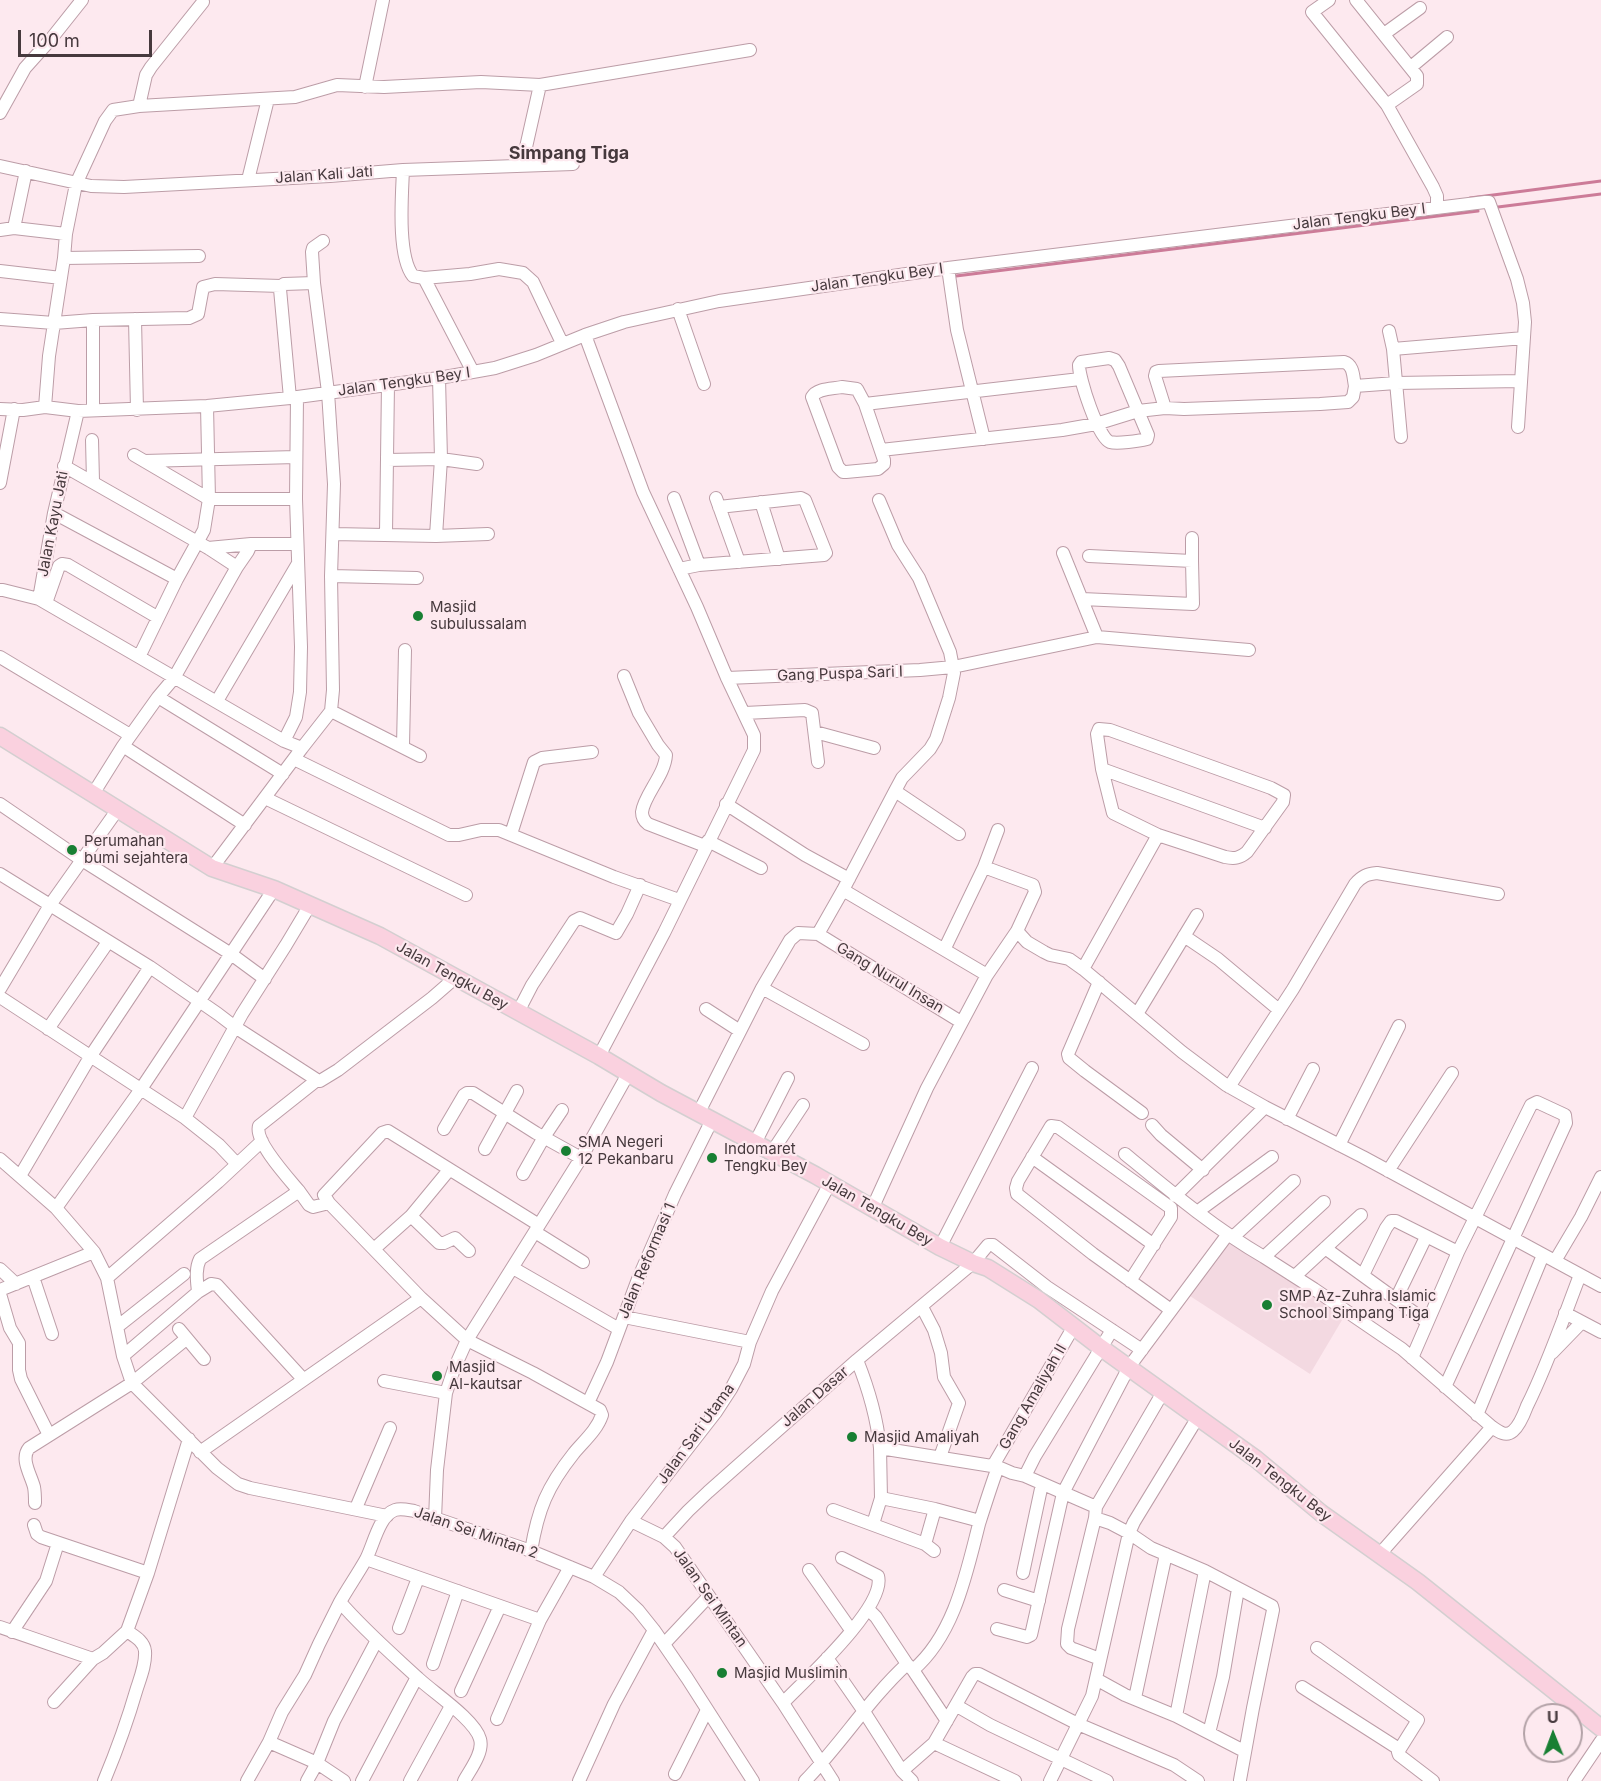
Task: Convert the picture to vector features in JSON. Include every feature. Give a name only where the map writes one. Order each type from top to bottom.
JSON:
[{"type":"main road","name":"Jalan Tengku Bey","points":[[0,736],[212,868],[274,889],[380,936],[940,1247],[988,1268],[1040,1300],[1100,1347],[1256,1459],[1321,1513],[1418,1582],[1601,1728]]},
{"type":"street","points":[[0,113],[25,68],[82,0]]},
{"type":"street","points":[[365,87],[383,0]]},
{"type":"street","points":[[1329,0],[1312,12],[1387,105],[1437,196],[1437,207]]},
{"type":"street","points":[[1359,1],[1417,76],[1417,84],[1387,105]]},
{"type":"street","points":[[139,106],[146,75],[203,2]]},
{"type":"street","points":[[1384,34],[1420,8]]},
{"type":"street","points":[[1411,67],[1447,37]]},
{"type":"street","points":[[45,407],[66,234],[76,184],[108,114],[113,110],[139,106],[295,97],[337,86],[481,82],[540,85],[750,50]]},
{"type":"street","points":[[522,165],[540,85]]},
{"type":"street","points":[[248,180],[268,99]]},
{"type":"street","name":"Jalan Kali Jati","points":[[76,184],[124,187],[403,170],[573,164]]},
{"type":"street","points":[[0,166],[76,184]]},
{"type":"street","points":[[403,170],[402,219],[405,256],[410,273],[418,278],[499,269],[524,273],[533,282],[562,343]]},
{"type":"street","points":[[14,228],[26,171]]},
{"type":"street","name":"Jalan Tengku Bey I","points":[[0,409],[45,407],[78,411],[207,406],[439,378],[512,363],[624,322],[678,309],[753,296],[948,268],[1489,202],[1517,279],[1523,303],[1525,322],[1518,427]]},
{"type":"street","points":[[0,230],[14,228],[66,234]]},
{"type":"street","points":[[212,868],[331,711],[334,484],[328,392],[312,252],[313,248],[323,241]]},
{"type":"street","points":[[64,258],[199,256]]},
{"type":"street","points":[[948,268],[957,330],[984,439]]},
{"type":"street","points":[[0,271],[61,278]]},
{"type":"street","points":[[424,278],[473,372]]},
{"type":"street","points":[[0,319],[54,323],[189,318],[195,316],[200,310],[201,290],[207,285],[281,286],[315,283]]},
{"type":"street","points":[[281,286],[280,301],[293,397],[301,647],[300,692],[296,717],[284,741]]},
{"type":"street","points":[[678,309],[704,384]]},
{"type":"street","points":[[135,319],[137,410]]},
{"type":"street","points":[[93,320],[93,410]]},
{"type":"street","points":[[1389,331],[1393,349],[1401,437]]},
{"type":"street","points":[[585,335],[643,492],[745,713],[754,735],[755,745],[664,933],[599,1056]]},
{"type":"street","points":[[1393,349],[1524,338]]},
{"type":"street","points":[[1113,358],[1119,366],[1138,411],[1148,435],[1147,439],[1110,442],[1104,438],[1095,424],[1080,380],[1078,369],[1081,363],[1113,358]]},
{"type":"street","points":[[881,450],[1062,430],[1095,424],[1138,411],[1164,408],[1348,402],[1353,397],[1352,370],[1344,362],[1159,371],[1155,376],[1164,408]]},
{"type":"street","points":[[436,536],[441,459],[439,378]]},
{"type":"street","points":[[866,404],[1080,380]]},
{"type":"street","points":[[1354,386],[1521,381]]},
{"type":"street","points":[[386,534],[388,384]]},
{"type":"street","points":[[852,387],[857,389],[866,404],[881,450],[884,464],[882,467],[843,472],[838,467],[812,397],[813,394],[852,387]]},
{"type":"street","points":[[139,657],[177,579],[203,545],[208,499],[207,406]]},
{"type":"street","points":[[1,475],[14,409]]},
{"type":"street","name":"Jalan Kayu Jati","points":[[0,591],[43,601],[54,513],[78,411]]},
{"type":"street","points":[[92,440],[93,481]]},
{"type":"street","points":[[296,457],[139,458],[208,499],[296,499]]},
{"type":"street","points":[[387,460],[441,459],[477,464]]},
{"type":"street","points":[[64,466],[203,545],[237,567]]},
{"type":"street","points":[[674,498],[699,565]]},
{"type":"street","points":[[679,569],[699,565],[739,562],[779,559],[824,555],[826,553],[805,501],[801,498],[761,502],[718,502],[739,562]]},
{"type":"street","points":[[818,934],[894,791],[902,778],[930,749],[936,739],[953,682],[950,652],[919,578],[898,545],[879,500]]},
{"type":"street","points":[[761,502],[779,559]]},
{"type":"street","points":[[54,513],[177,579]]},
{"type":"street","points":[[333,534],[436,536],[488,534]]},
{"type":"street","points":[[1082,599],[1193,604],[1192,538]]},
{"type":"street","points":[[93,794],[130,735],[174,678],[251,544]]},
{"type":"street","points":[[203,545],[297,544]]},
{"type":"street","points":[[1063,553],[1097,638]]},
{"type":"street","points":[[1089,556],[1192,561]]},
{"type":"street","points":[[157,617],[68,565],[62,564],[43,601],[284,741],[302,748]]},
{"type":"street","points":[[216,701],[297,566]]},
{"type":"street","points":[[331,576],[417,578]]},
{"type":"street","name":"Gang Puspa Sari I","points":[[727,678],[953,667],[1097,638],[1249,650]]},
{"type":"street","points":[[403,746],[405,650]]},
{"type":"street","points":[[0,657],[130,735]]},
{"type":"street","points":[[624,676],[639,713],[666,755],[664,765],[643,810],[643,819],[648,824],[707,844],[761,868]]},
{"type":"street","points":[[158,697],[283,774]]},
{"type":"street","points":[[331,711],[420,756]]},
{"type":"street","points":[[745,713],[809,711],[813,716],[819,762]]},
{"type":"street","points":[[1100,729],[1103,729],[1282,793],[1283,802],[1265,828],[1241,857],[1225,857],[1158,835],[1113,813],[1102,769],[1097,734],[1100,729]]},
{"type":"street","points":[[815,732],[874,748]]},
{"type":"street","points":[[123,746],[245,825]]},
{"type":"street","points":[[511,834],[534,762],[542,758],[592,752]]},
{"type":"street","points":[[294,759],[449,835],[489,829],[499,830],[614,877],[679,900]]},
{"type":"street","points":[[1102,769],[1265,828]]},
{"type":"street","points":[[894,791],[960,834]]},
{"type":"street","points":[[265,798],[466,894]]},
{"type":"street","points":[[0,804],[82,860],[265,978]]},
{"type":"street","points":[[726,804],[805,855],[846,885],[987,975]]},
{"type":"street","points":[[0,989],[50,905],[118,809]]},
{"type":"street","points":[[945,948],[984,867],[998,830]]},
{"type":"street","points":[[1083,969],[1158,835]]},
{"type":"street","points":[[872,1209],[927,1088],[987,975],[1017,931],[1035,892],[1035,888],[1028,883],[984,867]]},
{"type":"street","points":[[1229,1087],[1362,876],[1377,873],[1498,894]]},
{"type":"street","points":[[2,880],[50,905],[150,967],[235,1028],[320,1081],[432,998],[455,978]]},
{"type":"street","points":[[518,1012],[532,985],[574,921],[580,918],[616,933],[640,885]]},
{"type":"street","points":[[56,1208],[141,1089],[274,889]]},
{"type":"street","points":[[185,1118],[235,1028],[310,905]]},
{"type":"street","points":[[1137,1014],[1197,915]]},
{"type":"street","points":[[1017,931],[1027,942],[1044,952],[1069,959],[1083,969],[1205,1071],[1229,1087],[1388,1170],[1601,1286]]},
{"type":"street","name":"Jalan Reformasi 1","points":[[588,1403],[607,1362],[638,1280],[740,1031],[793,936],[798,933],[818,934]]},
{"type":"street","name":"Gang Nurul Insan","points":[[818,934],[961,1022]]},
{"type":"street","points":[[1184,936],[1218,959],[1279,1010]]},
{"type":"street","points":[[48,1029],[108,942]]},
{"type":"street","points":[[20,1176],[90,1057],[150,967]]},
{"type":"street","points":[[1099,982],[1068,1054],[1069,1058],[1142,1113]]},
{"type":"street","points":[[762,988],[863,1044]]},
{"type":"street","points":[[0,997],[185,1118],[219,1145],[237,1164]]},
{"type":"street","points":[[705,1009],[740,1031]]},
{"type":"street","points":[[1339,1145],[1399,1026]]},
{"type":"street","points":[[940,1247],[1032,1068]]},
{"type":"street","points":[[1287,1119],[1313,1069]]},
{"type":"street","points":[[1388,1170],[1452,1073]]},
{"type":"street","points":[[435,1519],[446,1393],[454,1369],[467,1340],[581,1158],[628,1074]]},
{"type":"street","points":[[755,1143],[788,1078]]},
{"type":"street","points":[[317,1080],[259,1126],[258,1130],[275,1161],[313,1207],[329,1203]]},
{"type":"street","points":[[484,1149],[517,1091]]},
{"type":"street","points":[[444,1129],[464,1095],[469,1092],[581,1158]]},
{"type":"street","points":[[1412,1358],[1458,1252],[1531,1105],[1537,1102],[1565,1115],[1566,1122],[1445,1388]]},
{"type":"street","points":[[772,1152],[803,1105]]},
{"type":"street","points":[[1175,1196],[1265,1107]]},
{"type":"street","points":[[523,1174],[562,1110]]},
{"type":"street","points":[[1152,1125],[1203,1170]]},
{"type":"street","points":[[1130,1281],[1171,1217],[1172,1210],[1169,1205],[1058,1127],[1049,1128],[1016,1188],[1017,1194],[1093,1254],[1130,1281],[1171,1310]]},
{"type":"street","points":[[531,1551],[539,1511],[546,1493],[596,1427],[602,1415],[600,1410],[467,1340],[421,1298],[329,1203],[325,1198],[326,1193],[384,1131],[393,1133],[537,1228],[582,1262]]},
{"type":"street","points":[[107,1278],[262,1141]]},
{"type":"street","points":[[1125,1154],[1197,1212],[1402,1349],[1500,1433],[1514,1431],[1519,1423],[1550,1356],[1580,1275]]},
{"type":"street","points":[[1032,1157],[1154,1245]]},
{"type":"street","points":[[1197,1212],[1272,1157]]},
{"type":"street","name":"Jalan Sei Mintan 2","points":[[0,1159],[56,1208],[94,1252],[107,1278],[123,1356],[132,1383],[200,1452],[238,1484],[387,1516],[395,1510],[414,1511],[531,1551],[594,1577],[619,1592],[654,1630],[753,1781]]},
{"type":"street","points":[[374,1249],[411,1216],[449,1170]]},
{"type":"street","points":[[1477,1415],[1549,1258],[1581,1217],[1601,1177]]},
{"type":"street","points":[[998,1629],[1027,1637],[1031,1635],[1063,1493],[1129,1367],[1230,1235],[1294,1180]]},
{"type":"street","name":"Jalan Sari Utama","points":[[594,1577],[631,1521],[716,1412],[731,1389],[744,1364],[750,1342],[772,1291],[830,1185]]},
{"type":"street","points":[[198,1292],[196,1268],[200,1259],[298,1191]]},
{"type":"street","points":[[1264,1257],[1324,1202]]},
{"type":"street","points":[[1295,1276],[1360,1215]]},
{"type":"street","points":[[411,1216],[439,1243],[455,1238],[470,1251]]},
{"type":"street","points":[[1363,1275],[1391,1221],[1396,1221],[1458,1252]]},
{"type":"street","points":[[1396,1299],[1426,1237]]},
{"type":"street","name":"Jalan Dasar","points":[[664,1537],[708,1492],[857,1360],[973,1263],[986,1246],[993,1245],[1047,1287],[1112,1330]]},
{"type":"street","points":[[1325,1248],[1427,1322]]},
{"type":"street","points":[[49,1435],[21,1379],[20,1343],[10,1328],[0,1292],[94,1252]]},
{"type":"street","points":[[0,1269],[16,1284]]},
{"type":"street","points":[[513,1269],[621,1323],[750,1342]]},
{"type":"street","points":[[117,1327],[184,1274]]},
{"type":"street","points":[[33,1277],[52,1334]]},
{"type":"street","points":[[123,1356],[198,1292],[211,1284],[217,1285],[303,1379]]},
{"type":"street","points":[[200,1452],[421,1298]]},
{"type":"street","points":[[922,1307],[938,1341],[944,1377],[959,1403],[940,1457]]},
{"type":"street","points":[[1565,1313],[1601,1332]]},
{"type":"street","points":[[1550,1356],[1582,1322]]},
{"type":"street","name":"Gang Amaliyah II","points":[[998,1467],[994,1464],[1074,1326]]},
{"type":"street","points":[[1024,1476],[1112,1330],[1142,1350]]},
{"type":"street","points":[[35,1503],[34,1487],[26,1458],[29,1448],[132,1383],[183,1334],[204,1359]]},
{"type":"street","points":[[857,1360],[878,1424],[881,1498],[873,1524]]},
{"type":"street","points":[[384,1381],[446,1393]]},
{"type":"street","points":[[1100,1659],[1066,1644],[1078,1582],[1095,1513],[1163,1392]]},
{"type":"street","points":[[1050,1781],[1088,1704],[1134,1522],[1198,1417]]},
{"type":"street","points":[[1379,1555],[1492,1427]]},
{"type":"street","points":[[356,1508],[390,1428]]},
{"type":"street","points":[[54,1702],[93,1659],[127,1631],[148,1573],[189,1439]]},
{"type":"street","points":[[880,1448],[998,1467],[1024,1476],[1063,1493],[1151,1548],[1205,1571],[1270,1604],[1273,1608],[1240,1780]]},
{"type":"street","points":[[805,1781],[886,1684],[932,1652],[944,1635],[966,1575],[980,1521],[998,1467]]},
{"type":"street","points":[[1023,1573],[1042,1484]]},
{"type":"street","points":[[881,1498],[980,1521]]},
{"type":"street","points":[[833,1510],[929,1548],[935,1509]]},
{"type":"street","points":[[247,1781],[387,1516]]},
{"type":"street","name":"Jalan Sei Mintan","points":[[631,1521],[664,1537],[675,1547],[783,1703],[833,1781]]},
{"type":"street","points":[[34,1525],[37,1534],[41,1537],[148,1573]]},
{"type":"street","points":[[58,1543],[46,1581],[6,1630],[93,1659]]},
{"type":"street","points":[[1135,1698],[1166,1554]]},
{"type":"street","points":[[783,1703],[827,1658],[868,1610],[878,1586],[878,1576],[842,1557]]},
{"type":"street","points":[[366,1559],[540,1620]]},
{"type":"street","points":[[497,1719],[540,1620],[570,1567]]},
{"type":"street","points":[[809,1570],[851,1630]]},
{"type":"street","points":[[1176,1716],[1205,1571]]},
{"type":"street","points":[[399,1628],[418,1578]]},
{"type":"street","points":[[1209,1733],[1223,1677],[1238,1589]]},
{"type":"street","points":[[1004,1590],[1039,1601]]},
{"type":"street","points":[[433,1664],[458,1591]]},
{"type":"street","points":[[664,1644],[709,1596]]},
{"type":"street","points":[[340,1602],[376,1640],[477,1731],[481,1742],[479,1752],[464,1781]]},
{"type":"street","points":[[461,1691],[500,1606]]},
{"type":"street","points":[[868,1610],[876,1617],[948,1721]]},
{"type":"street","points":[[579,1781],[614,1704],[654,1630]]},
{"type":"street","points":[[104,1781],[130,1714],[144,1664],[143,1645],[127,1631]]},
{"type":"street","points":[[307,1781],[334,1721],[376,1640]]},
{"type":"street","points":[[1317,1648],[1418,1720],[1399,1749],[1399,1755],[1432,1781]]},
{"type":"street","points":[[827,1658],[902,1772],[912,1781]]},
{"type":"street","points":[[902,1772],[934,1743],[972,1677],[979,1674],[1078,1724],[1174,1765],[1189,1779]]},
{"type":"street","points":[[362,1781],[417,1677]]},
{"type":"street","points":[[1096,1679],[1244,1751]]},
{"type":"street","points":[[1302,1687],[1399,1749]]},
{"type":"street","points":[[410,1781],[451,1706]]},
{"type":"street","points":[[957,1706],[990,1725],[1107,1781]]},
{"type":"street","points":[[675,1774],[707,1710]]},
{"type":"street","points":[[1574,1781],[1601,1741]]},
{"type":"street","points":[[269,1742],[317,1763],[344,1781]]},
{"type":"street","points":[[934,1743],[1015,1781]]},
{"type":"shaded area","name":"SMP Az-Zuhra Islamic School Simpang Tiga","points":[[1229,1240],[1345,1315],[1310,1374],[1190,1296]]},
{"type":"waterway","points":[[1470,198],[1601,181]]},
{"type":"waterway","points":[[1498,207],[1601,194]]},
{"type":"waterway","points":[[956,276],[1478,211]]},
{"type":"place","name":"Masjid subulussalam","points":[[418,616]]},
{"type":"place","name":"Perumahan bumi sejahtera","points":[[72,850]]},
{"type":"place","name":"SMA Negeri 12 Pekanbaru","points":[[566,1151]]},
{"type":"place","name":"Indomaret Tengku Bey","points":[[712,1158]]},
{"type":"place","name":"SMP Az-Zuhra Islamic School Simpang Tiga","points":[[1267,1305]]},
{"type":"place","name":"Masjid Al-kautsar","points":[[437,1376]]},
{"type":"place","name":"Masjid Amaliyah","points":[[852,1437]]},
{"type":"place","name":"Masjid Muslimin","points":[[722,1673]]},
{"type":"district","name":"Simpang Tiga","points":[[569,154]]}]
